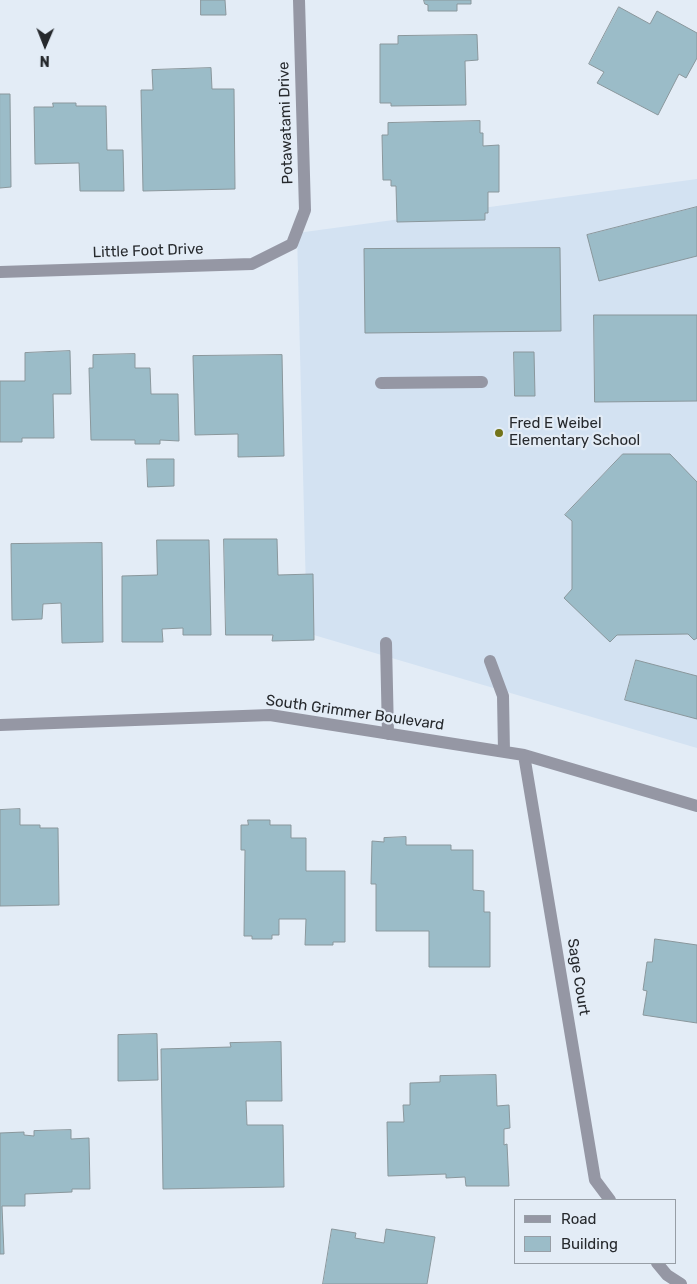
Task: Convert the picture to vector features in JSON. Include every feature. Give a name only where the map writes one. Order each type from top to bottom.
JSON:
[{"type":"street","name":"Potawatami Drive","points":[[292,244],[305,210],[299,0]]},
{"type":"street","name":"Little Foot Drive","points":[[0,272],[252,264],[292,244]]},
{"type":"street","points":[[381,383],[482,382]]},
{"type":"street","points":[[386,642],[388,734]]},
{"type":"street","points":[[490,661],[503,696],[504,752]]},
{"type":"street","name":"South Grimmer Boulevard","points":[[0,725],[270,715],[524,755],[697,806]]},
{"type":"street","name":"Sage Court","points":[[524,755],[595,1180],[609,1199]]},
{"type":"street","points":[[658,1264],[667,1276],[681,1284]]},
{"type":"shaded area","name":"Fred E Weibel Elementary School","points":[[697,179],[697,748],[307,633],[297,233]]},
{"type":"building","points":[[201,0],[225,0],[226,15],[201,15]]},
{"type":"building","points":[[424,0],[471,0],[471,4],[457,4],[457,11],[428,11],[428,5],[425,4]]},
{"type":"building","points":[[619,7],[650,24],[657,11],[697,33],[697,58],[686,78],[679,74],[658,115],[597,83],[604,72],[589,64]]},
{"type":"building","points":[[477,35],[478,60],[465,61],[466,105],[391,106],[391,103],[380,103],[380,44],[398,44],[398,36]]},
{"type":"building","points":[[211,68],[212,89],[234,89],[235,189],[143,191],[141,90],[153,90],[152,70]]},
{"type":"building","points":[[0,94],[10,94],[11,187],[0,188]]},
{"type":"building","points":[[53,103],[76,103],[76,106],[106,106],[107,150],[123,150],[124,191],[80,191],[79,163],[35,164],[34,107],[53,107]]},
{"type":"building","points":[[480,121],[480,133],[483,133],[483,146],[499,145],[499,192],[488,192],[488,213],[485,213],[485,220],[397,222],[396,186],[391,186],[391,180],[383,180],[382,135],[388,135],[388,123]]},
{"type":"building","points":[[697,207],[697,256],[599,281],[587,235]]},
{"type":"building","points":[[560,248],[561,331],[365,333],[364,249]]},
{"type":"building","points":[[594,315],[697,315],[697,401],[595,402]]},
{"type":"building","points":[[70,351],[71,394],[53,394],[54,438],[22,438],[22,442],[0,442],[0,381],[25,381],[25,353]]},
{"type":"building","points":[[514,352],[534,352],[535,396],[515,396]]},
{"type":"building","points":[[135,354],[135,368],[150,368],[151,394],[178,394],[179,441],[160,440],[160,444],[135,444],[135,440],[91,440],[89,368],[93,368],[93,355]]},
{"type":"building","points":[[282,355],[284,456],[238,457],[238,434],[195,435],[193,356]]},
{"type":"building","points":[[623,454],[670,454],[697,482],[697,638],[694,640],[688,634],[617,635],[610,642],[564,598],[572,589],[572,521],[565,515]]},
{"type":"building","points":[[147,459],[174,459],[174,486],[148,487]]},
{"type":"building","points":[[224,539],[277,539],[278,575],[313,574],[314,640],[272,641],[273,635],[226,635]]},
{"type":"building","points":[[157,540],[209,540],[211,635],[183,635],[183,628],[162,629],[163,642],[122,642],[122,576],[157,575]]},
{"type":"building","points":[[102,543],[103,642],[62,643],[61,603],[43,604],[42,619],[12,620],[11,544]]},
{"type":"building","points":[[636,660],[697,676],[697,719],[625,700]]},
{"type":"building","points":[[20,809],[20,825],[40,825],[40,828],[58,828],[59,905],[0,906],[0,810]]},
{"type":"building","points":[[248,820],[270,820],[270,825],[291,825],[291,838],[306,838],[306,871],[345,871],[345,942],[333,942],[333,945],[305,945],[306,919],[279,919],[279,935],[272,935],[272,939],[252,939],[252,936],[244,936],[245,850],[241,850],[241,825],[248,825]]},
{"type":"building","points":[[406,837],[406,845],[451,845],[451,850],[473,850],[473,890],[484,891],[484,912],[490,912],[490,967],[429,967],[429,931],[376,931],[376,884],[371,884],[372,841],[384,842],[384,838]]},
{"type":"building","points":[[655,939],[697,945],[697,1023],[643,1015],[647,991],[643,990],[647,962],[652,962]]},
{"type":"building","points":[[157,1034],[158,1080],[118,1081],[118,1035]]},
{"type":"building","points":[[281,1042],[282,1101],[246,1101],[247,1125],[283,1125],[284,1187],[163,1189],[161,1049],[231,1047],[230,1043]]},
{"type":"building","points":[[496,1075],[497,1106],[509,1105],[510,1128],[504,1129],[504,1145],[507,1144],[509,1186],[466,1186],[465,1177],[446,1178],[446,1174],[388,1176],[387,1122],[404,1122],[403,1105],[410,1105],[410,1083],[440,1082],[440,1076]]},
{"type":"building","points":[[71,1130],[71,1139],[89,1138],[90,1189],[72,1189],[72,1192],[25,1194],[25,1206],[2,1206],[4,1254],[0,1254],[0,1133],[24,1132],[24,1135],[34,1136],[34,1131]]},
{"type":"building","points":[[332,1229],[356,1233],[355,1238],[384,1243],[386,1229],[435,1237],[427,1284],[323,1284]]},
{"type":"place","name":"Fred E Weibel Elementary School","points":[[499,433]]}]
